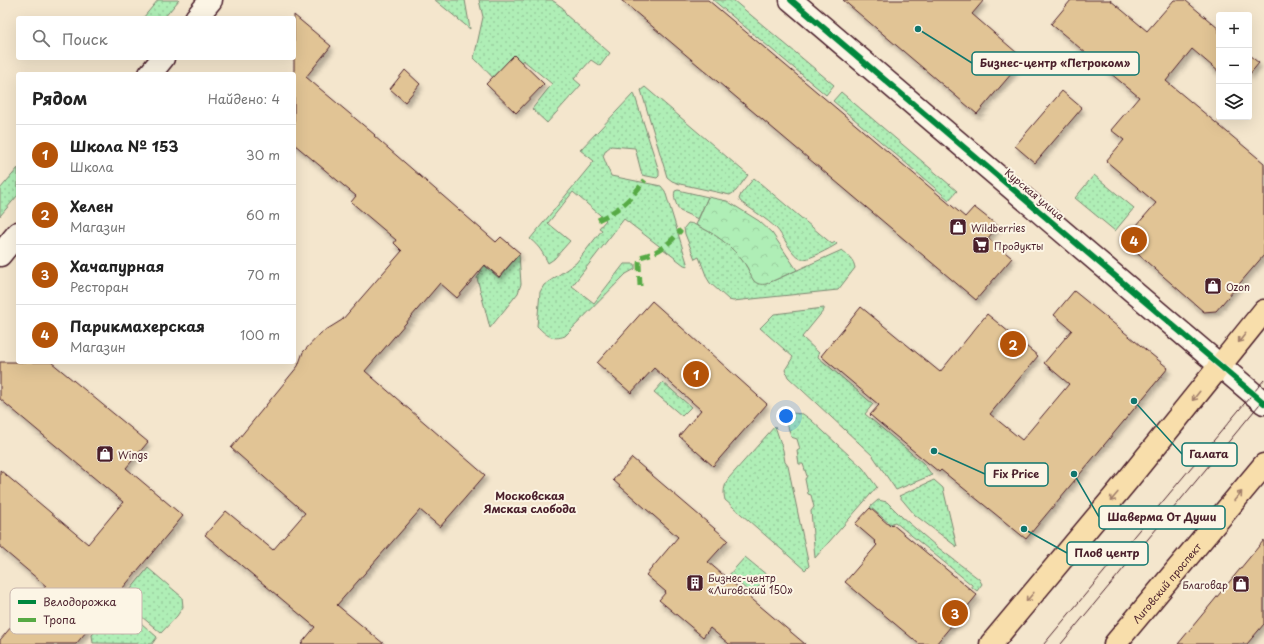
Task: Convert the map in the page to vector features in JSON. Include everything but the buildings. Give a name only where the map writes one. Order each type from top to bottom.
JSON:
[{"type":"main road","points":[[991,644],[1127,481],[1264,311]]},
{"type":"main road","name":"Лиговский проспект","points":[[1115,644],[1264,465]]},
{"type":"street","points":[[198,16],[211,0]]},
{"type":"street","name":"Курская улица","points":[[792,0],[1264,403]]},
{"type":"street","points":[[152,72],[161,60]]},
{"type":"street","points":[[0,255],[16,235]]},
{"type":"green space","points":[[158,0],[179,0],[166,16],[145,16]]},
{"type":"green space","points":[[435,0],[465,0],[470,29]]},
{"type":"green space","points":[[479,0],[552,0],[563,8],[566,15],[610,53],[600,66],[591,60],[574,79],[581,85],[547,123],[532,109],[552,84],[523,60],[501,86],[474,58],[483,17]]},
{"type":"green space","points":[[713,0],[733,0],[834,85],[826,95]]},
{"type":"green space","points":[[645,87],[748,175],[736,191],[730,195],[680,184],[667,177],[641,90]]},
{"type":"green space","points":[[841,92],[957,191],[949,200],[833,101]]},
{"type":"green space","points":[[634,93],[659,171],[659,176],[657,178],[642,175],[635,148],[611,146],[606,150],[603,156],[611,176],[661,186],[665,191],[688,266],[684,265],[624,219],[572,286],[594,303],[624,264],[635,264],[635,269],[626,274],[565,336],[556,338],[546,334],[537,326],[540,292],[544,285],[576,263],[602,230],[599,228],[606,220],[573,192],[548,223],[570,241],[554,259],[548,263],[536,244],[530,239],[594,161],[580,150]]},
{"type":"green space","points":[[16,170],[16,197],[0,216],[0,189]]},
{"type":"green space","points":[[1094,175],[1134,208],[1115,231],[1075,198]]},
{"type":"green space","points":[[754,178],[832,244],[835,242],[837,244],[825,251],[804,259],[801,259],[794,254],[776,228],[739,199],[741,194]]},
{"type":"green space","points":[[678,190],[708,197],[698,219],[680,211],[674,196],[675,191]]},
{"type":"green space","points":[[708,197],[727,201],[759,221],[772,233],[797,270],[766,284],[759,284],[755,282],[748,268],[729,246],[710,232],[696,225]]},
{"type":"green space","points":[[688,223],[709,231],[728,244],[743,261],[754,281],[766,284],[842,250],[852,260],[855,268],[838,290],[733,301],[729,300],[710,283],[699,257],[695,259],[685,234],[684,228]]},
{"type":"green space","points":[[519,254],[521,284],[518,293],[490,328],[477,278],[482,270],[477,264],[479,261],[499,278]]},
{"type":"green space","points":[[824,308],[824,310],[802,337],[819,353],[818,357],[873,404],[865,414],[923,463],[932,475],[896,490],[873,456],[788,377],[785,370],[793,357],[760,328],[774,314]]},
{"type":"green space","points":[[663,382],[691,407],[682,416],[654,392]]},
{"type":"green space","points":[[792,413],[803,414],[811,420],[863,468],[877,487],[815,558],[811,511],[814,507],[811,495],[808,494],[805,479],[807,476],[803,464],[799,464],[797,451],[800,449],[797,439],[791,437],[785,416]]},
{"type":"green space","points":[[775,426],[783,450],[785,462],[788,466],[809,566],[805,570],[725,500],[724,497],[724,490],[728,479]]},
{"type":"green space","points":[[934,480],[943,488],[957,547],[915,515],[899,496]]},
{"type":"green space","points":[[878,500],[887,502],[936,546],[979,579],[982,584],[977,591],[972,587],[972,585],[895,522],[890,524],[870,507]]},
{"type":"green space","points":[[745,557],[768,576],[752,594],[729,575]]},
{"type":"green space","points":[[148,568],[182,597],[183,607],[177,616],[161,633],[142,617],[142,588],[132,588]]},
{"type":"green space","points":[[142,624],[157,637],[152,644],[93,643],[92,635],[142,634]]},
{"type":"tram line","points":[[1044,644],[1264,380]]},
{"type":"tram line","points":[[1061,644],[1264,399]]},
{"type":"marked path","points":[[598,220],[613,212],[624,203],[635,193],[645,180]]},
{"type":"marked path","points":[[640,286],[640,257],[653,253],[663,247],[681,230]]},
{"type":"cycle path","points":[[791,0],[1264,403]]},
{"type":"place","name":"Бизнес-центр «Петроком»","points":[[918,29]]},
{"type":"place","name":"Wildberries","points":[[958,227]]},
{"type":"place","name":"Парикмахерская","points":[[1134,240]]},
{"type":"place","name":"Продукты","points":[[981,245]]},
{"type":"place","name":"Ozon","points":[[1213,286]]},
{"type":"place","name":"Хелен","points":[[1013,344]]},
{"type":"place","name":"Школа № 153","points":[[696,374]]},
{"type":"place","name":"Галата","points":[[1134,401]]},
{"type":"place","name":"Fix Price","points":[[934,451]]},
{"type":"place","name":"Wings","points":[[105,454]]},
{"type":"place","name":"Шаверма От Души","points":[[1074,474]]},
{"type":"place","name":"Плов центр","points":[[1024,529]]},
{"type":"place","name":"Бизнес-центр «Лиговский 150»","points":[[695,583]]},
{"type":"place","name":"Благовар","points":[[1241,584]]},
{"type":"place","name":"Хачапурная","points":[[955,613]]},
{"type":"district","name":"Московская Ямская слобода","points":[[530,501]]}]
